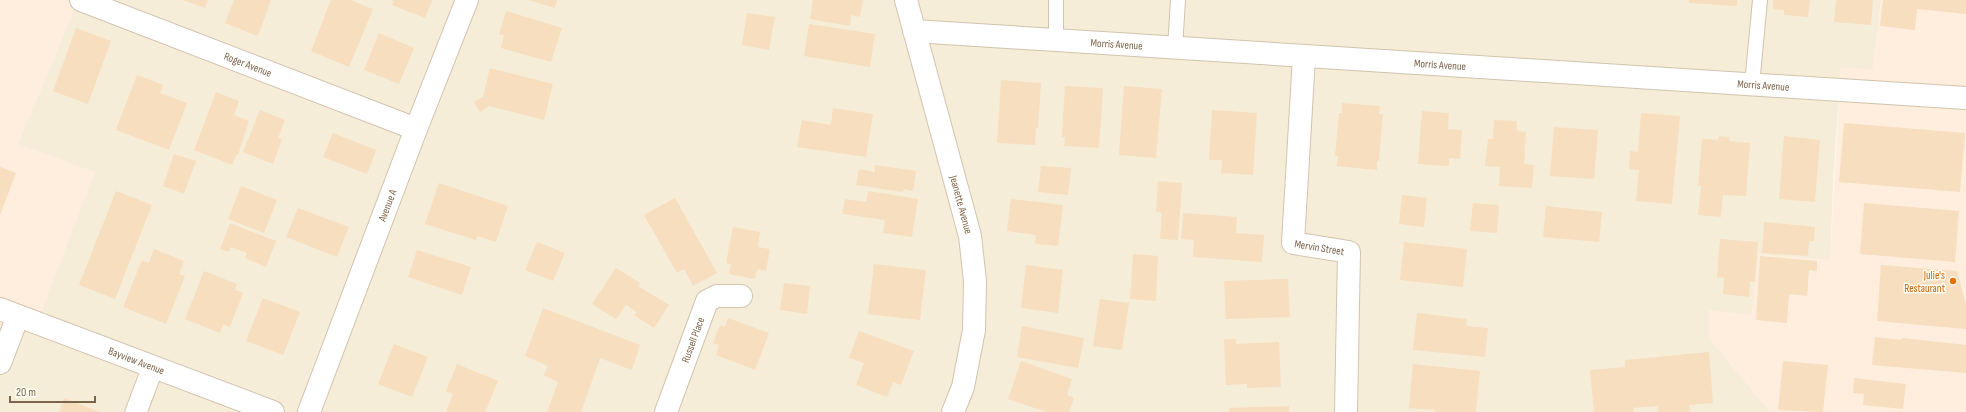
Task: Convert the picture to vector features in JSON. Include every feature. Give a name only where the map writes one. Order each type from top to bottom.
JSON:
[{"type":"street","name":"Roger Avenue","points":[[81,0],[416,129]]},
{"type":"street","name":"Avenue A","points":[[309,412],[416,129],[467,0]]},
{"type":"street","name":"Jeanette Avenue","points":[[906,0],[970,236],[975,281],[974,330],[962,386],[953,412]]},
{"type":"street","name":"Morris Avenue","points":[[914,31],[1966,98]]},
{"type":"street","name":"Mervin Street","points":[[1304,57],[1293,243],[1349,252],[1346,412]]},
{"type":"street","name":"Russell Place","points":[[666,412],[707,301],[717,296],[741,296]]},
{"type":"street","points":[[0,363],[9,312]]},
{"type":"street","name":"Bayview Avenue","points":[[9,312],[273,412]]},
{"type":"street","points":[[136,412],[153,367]]},
{"type":"lane","points":[[1056,0],[1056,41]]},
{"type":"lane","points":[[1175,48],[1178,0]]},
{"type":"lane","points":[[1752,85],[1760,0]]},
{"type":"shaded area","points":[[0,0],[63,0],[76,5],[18,144],[95,172],[34,331],[0,319]]},
{"type":"shaded area","points":[[63,0],[1881,0],[1873,70],[1841,68],[1834,165],[1830,260],[1758,255],[1752,316],[1709,310],[1709,338],[1770,412],[0,412],[0,319],[95,173],[18,144],[76,5]]},
{"type":"shaded area","points":[[1881,0],[1966,0],[1966,412],[1770,412],[1709,338],[1709,310],[1752,315],[1758,254],[1830,260],[1841,68],[1873,69]]},
{"type":"building","points":[[183,0],[208,0],[205,8]]},
{"type":"building","points":[[234,0],[271,0],[258,36],[225,23]]},
{"type":"building","points":[[331,0],[350,0],[373,9],[349,67],[311,51]]},
{"type":"building","points":[[391,0],[432,0],[425,18],[392,5],[394,1]]},
{"type":"building","points":[[528,0],[557,0],[555,8]]},
{"type":"building","points":[[813,0],[863,0],[860,17],[851,15],[850,26],[810,19]]},
{"type":"building","points":[[1689,0],[1737,0],[1737,6],[1689,3]]},
{"type":"building","points":[[1773,0],[1810,0],[1808,17],[1784,15],[1784,10],[1773,9]]},
{"type":"building","points":[[1836,0],[1873,0],[1871,25],[1834,22]]},
{"type":"building","points":[[1883,0],[1966,0],[1966,14],[1917,9],[1915,30],[1880,26]]},
{"type":"building","points":[[506,11],[562,28],[551,62],[501,48],[504,35],[499,34]]},
{"type":"building","points":[[747,13],[775,17],[769,50],[742,45]]},
{"type":"building","points":[[809,24],[875,34],[870,67],[804,56]]},
{"type":"building","points":[[76,28],[111,41],[88,104],[53,91]]},
{"type":"building","points":[[379,33],[414,48],[399,84],[364,70]]},
{"type":"building","points":[[490,68],[553,84],[544,120],[489,106],[480,112],[474,102],[483,97]]},
{"type":"building","points":[[137,75],[163,85],[160,93],[187,103],[169,150],[116,130]]},
{"type":"building","points":[[1001,80],[1041,83],[1038,128],[1036,128],[1035,145],[997,143]]},
{"type":"building","points":[[1065,86],[1103,88],[1099,148],[1064,146],[1065,137],[1062,137]]},
{"type":"building","points":[[1124,86],[1162,89],[1156,158],[1119,155]]},
{"type":"building","points":[[216,92],[239,101],[234,115],[249,121],[238,155],[236,155],[232,165],[194,150]]},
{"type":"building","points":[[1342,103],[1380,106],[1379,114],[1383,114],[1377,170],[1337,166],[1338,156],[1335,156],[1339,113],[1342,113]]},
{"type":"building","points":[[833,108],[873,114],[866,157],[797,147],[802,120],[831,125]]},
{"type":"building","points":[[260,110],[285,120],[278,138],[282,139],[273,164],[243,152]]},
{"type":"building","points":[[1212,110],[1257,113],[1253,175],[1221,173],[1222,160],[1209,160]]},
{"type":"building","points":[[1422,111],[1449,113],[1448,129],[1462,130],[1460,159],[1449,158],[1449,166],[1418,164]]},
{"type":"building","points":[[1641,113],[1680,116],[1672,204],[1636,201],[1639,170],[1629,169],[1630,151],[1638,152]]},
{"type":"building","points":[[1494,120],[1517,121],[1517,131],[1526,132],[1524,164],[1534,165],[1532,188],[1499,186],[1500,167],[1485,166],[1488,139],[1493,139]]},
{"type":"building","points":[[1844,123],[1965,133],[1960,192],[1839,182]]},
{"type":"building","points":[[1554,127],[1598,130],[1594,179],[1550,176]]},
{"type":"building","points":[[333,133],[376,150],[367,174],[323,157]]},
{"type":"building","points":[[1719,136],[1729,137],[1729,141],[1750,143],[1746,196],[1723,195],[1721,217],[1698,215],[1701,186],[1698,186],[1702,139],[1718,140]]},
{"type":"building","points":[[1784,136],[1820,140],[1815,202],[1779,199]]},
{"type":"building","points":[[174,154],[196,161],[184,194],[163,186]]},
{"type":"building","points":[[875,165],[916,171],[913,191],[904,189],[903,192],[856,185],[859,169],[875,172]]},
{"type":"building","points":[[1041,166],[1071,168],[1068,195],[1038,192]]},
{"type":"building","points":[[0,167],[16,173],[0,215]]},
{"type":"building","points":[[1158,181],[1182,183],[1178,240],[1160,239],[1162,213],[1156,212]]},
{"type":"building","points":[[439,183],[508,206],[496,242],[477,236],[476,240],[425,224]]},
{"type":"building","points":[[241,186],[277,200],[264,233],[228,219]]},
{"type":"building","points":[[116,191],[152,205],[115,299],[79,285]]},
{"type":"building","points":[[868,191],[918,199],[912,237],[883,233],[885,220],[842,214],[845,199],[866,202]]},
{"type":"building","points":[[1402,195],[1427,198],[1424,227],[1399,224]]},
{"type":"building","points":[[675,198],[717,273],[693,286],[684,269],[677,273],[644,215]]},
{"type":"building","points":[[1011,199],[1063,205],[1058,246],[1035,244],[1036,235],[1007,231]]},
{"type":"building","points":[[1473,203],[1499,205],[1497,233],[1470,231]]},
{"type":"building","points":[[1864,203],[1959,211],[1955,262],[1860,254]]},
{"type":"building","points":[[1546,206],[1602,212],[1599,242],[1543,237]]},
{"type":"building","points":[[298,208],[349,227],[337,257],[286,237]]},
{"type":"building","points":[[1183,213],[1237,217],[1236,233],[1264,235],[1262,262],[1193,257],[1194,240],[1181,239]]},
{"type":"building","points":[[1764,222],[1815,227],[1814,241],[1809,241],[1808,256],[1762,253]]},
{"type":"building","points":[[230,223],[276,241],[266,267],[245,258],[247,253],[231,247],[229,252],[220,249]]},
{"type":"building","points":[[733,227],[760,232],[758,247],[770,249],[766,271],[757,269],[755,279],[729,274],[731,264],[726,263]]},
{"type":"building","points":[[1720,239],[1758,242],[1755,282],[1750,281],[1749,297],[1723,294],[1724,278],[1717,277]]},
{"type":"building","points":[[537,242],[565,253],[553,281],[525,270]]},
{"type":"building","points":[[1404,242],[1467,249],[1463,287],[1400,280]]},
{"type":"building","points":[[154,249],[184,261],[179,274],[185,276],[166,324],[123,307],[142,260],[149,263]]},
{"type":"building","points":[[417,250],[471,267],[462,295],[408,277]]},
{"type":"building","points":[[1133,254],[1158,256],[1156,301],[1130,299]]},
{"type":"building","points":[[1760,256],[1817,261],[1817,271],[1809,270],[1807,296],[1789,294],[1787,323],[1756,320]]},
{"type":"building","points":[[874,264],[926,270],[920,320],[868,314]]},
{"type":"building","points":[[1026,265],[1063,270],[1058,313],[1021,308]]},
{"type":"building","points":[[1881,265],[1957,271],[1966,305],[1966,329],[1877,321]]},
{"type":"building","points":[[616,268],[640,283],[638,286],[669,305],[654,328],[634,315],[637,312],[626,305],[616,319],[592,304]]},
{"type":"building","points":[[204,271],[237,284],[235,290],[243,293],[230,327],[223,324],[220,333],[185,319]]},
{"type":"building","points":[[1288,279],[1290,317],[1226,319],[1224,281]]},
{"type":"building","points":[[784,283],[810,286],[807,314],[780,310]]},
{"type":"building","points":[[263,298],[300,312],[283,355],[246,341]]},
{"type":"building","points":[[1100,299],[1129,303],[1122,350],[1093,346]]},
{"type":"building","points":[[543,308],[640,345],[632,370],[600,358],[581,412],[547,412],[558,382],[544,375],[548,366],[525,356]]},
{"type":"building","points":[[1417,313],[1467,319],[1466,326],[1488,328],[1485,357],[1413,350]]},
{"type":"building","points":[[728,318],[769,333],[755,370],[716,355],[719,345],[713,343],[720,325],[725,327]]},
{"type":"building","points":[[1022,326],[1084,338],[1078,368],[1017,357]]},
{"type":"building","points":[[859,331],[914,351],[901,385],[893,382],[887,397],[856,385],[864,363],[849,358]]},
{"type":"building","points":[[1875,337],[1902,340],[1902,338],[1966,345],[1966,373],[1872,365]]},
{"type":"building","points":[[1224,339],[1236,339],[1236,344],[1279,342],[1281,387],[1247,388],[1247,384],[1226,385]]},
{"type":"building","points":[[394,344],[428,357],[412,397],[378,384]]},
{"type":"building","points":[[1709,352],[1713,403],[1689,405],[1690,412],[1658,412],[1658,406],[1633,408],[1634,412],[1594,412],[1590,370],[1625,367],[1625,360]]},
{"type":"building","points":[[1021,361],[1072,379],[1067,395],[1074,398],[1069,412],[1047,412],[1008,399]]},
{"type":"building","points":[[1783,361],[1828,365],[1823,412],[1778,410]]},
{"type":"building","points":[[457,364],[498,381],[485,412],[446,412],[453,394],[446,391]]},
{"type":"building","points":[[1413,364],[1480,371],[1476,412],[1435,412],[1435,410],[1409,408]]},
{"type":"building","points":[[1854,378],[1906,384],[1903,409],[1863,405],[1864,394],[1853,393]]},
{"type":"building","points":[[64,398],[100,412],[59,412]]},
{"type":"building","points":[[1289,406],[1289,412],[1229,412],[1229,408]]},
{"type":"place","name":"Julie's Restaurant","points":[[1953,281]]}]
